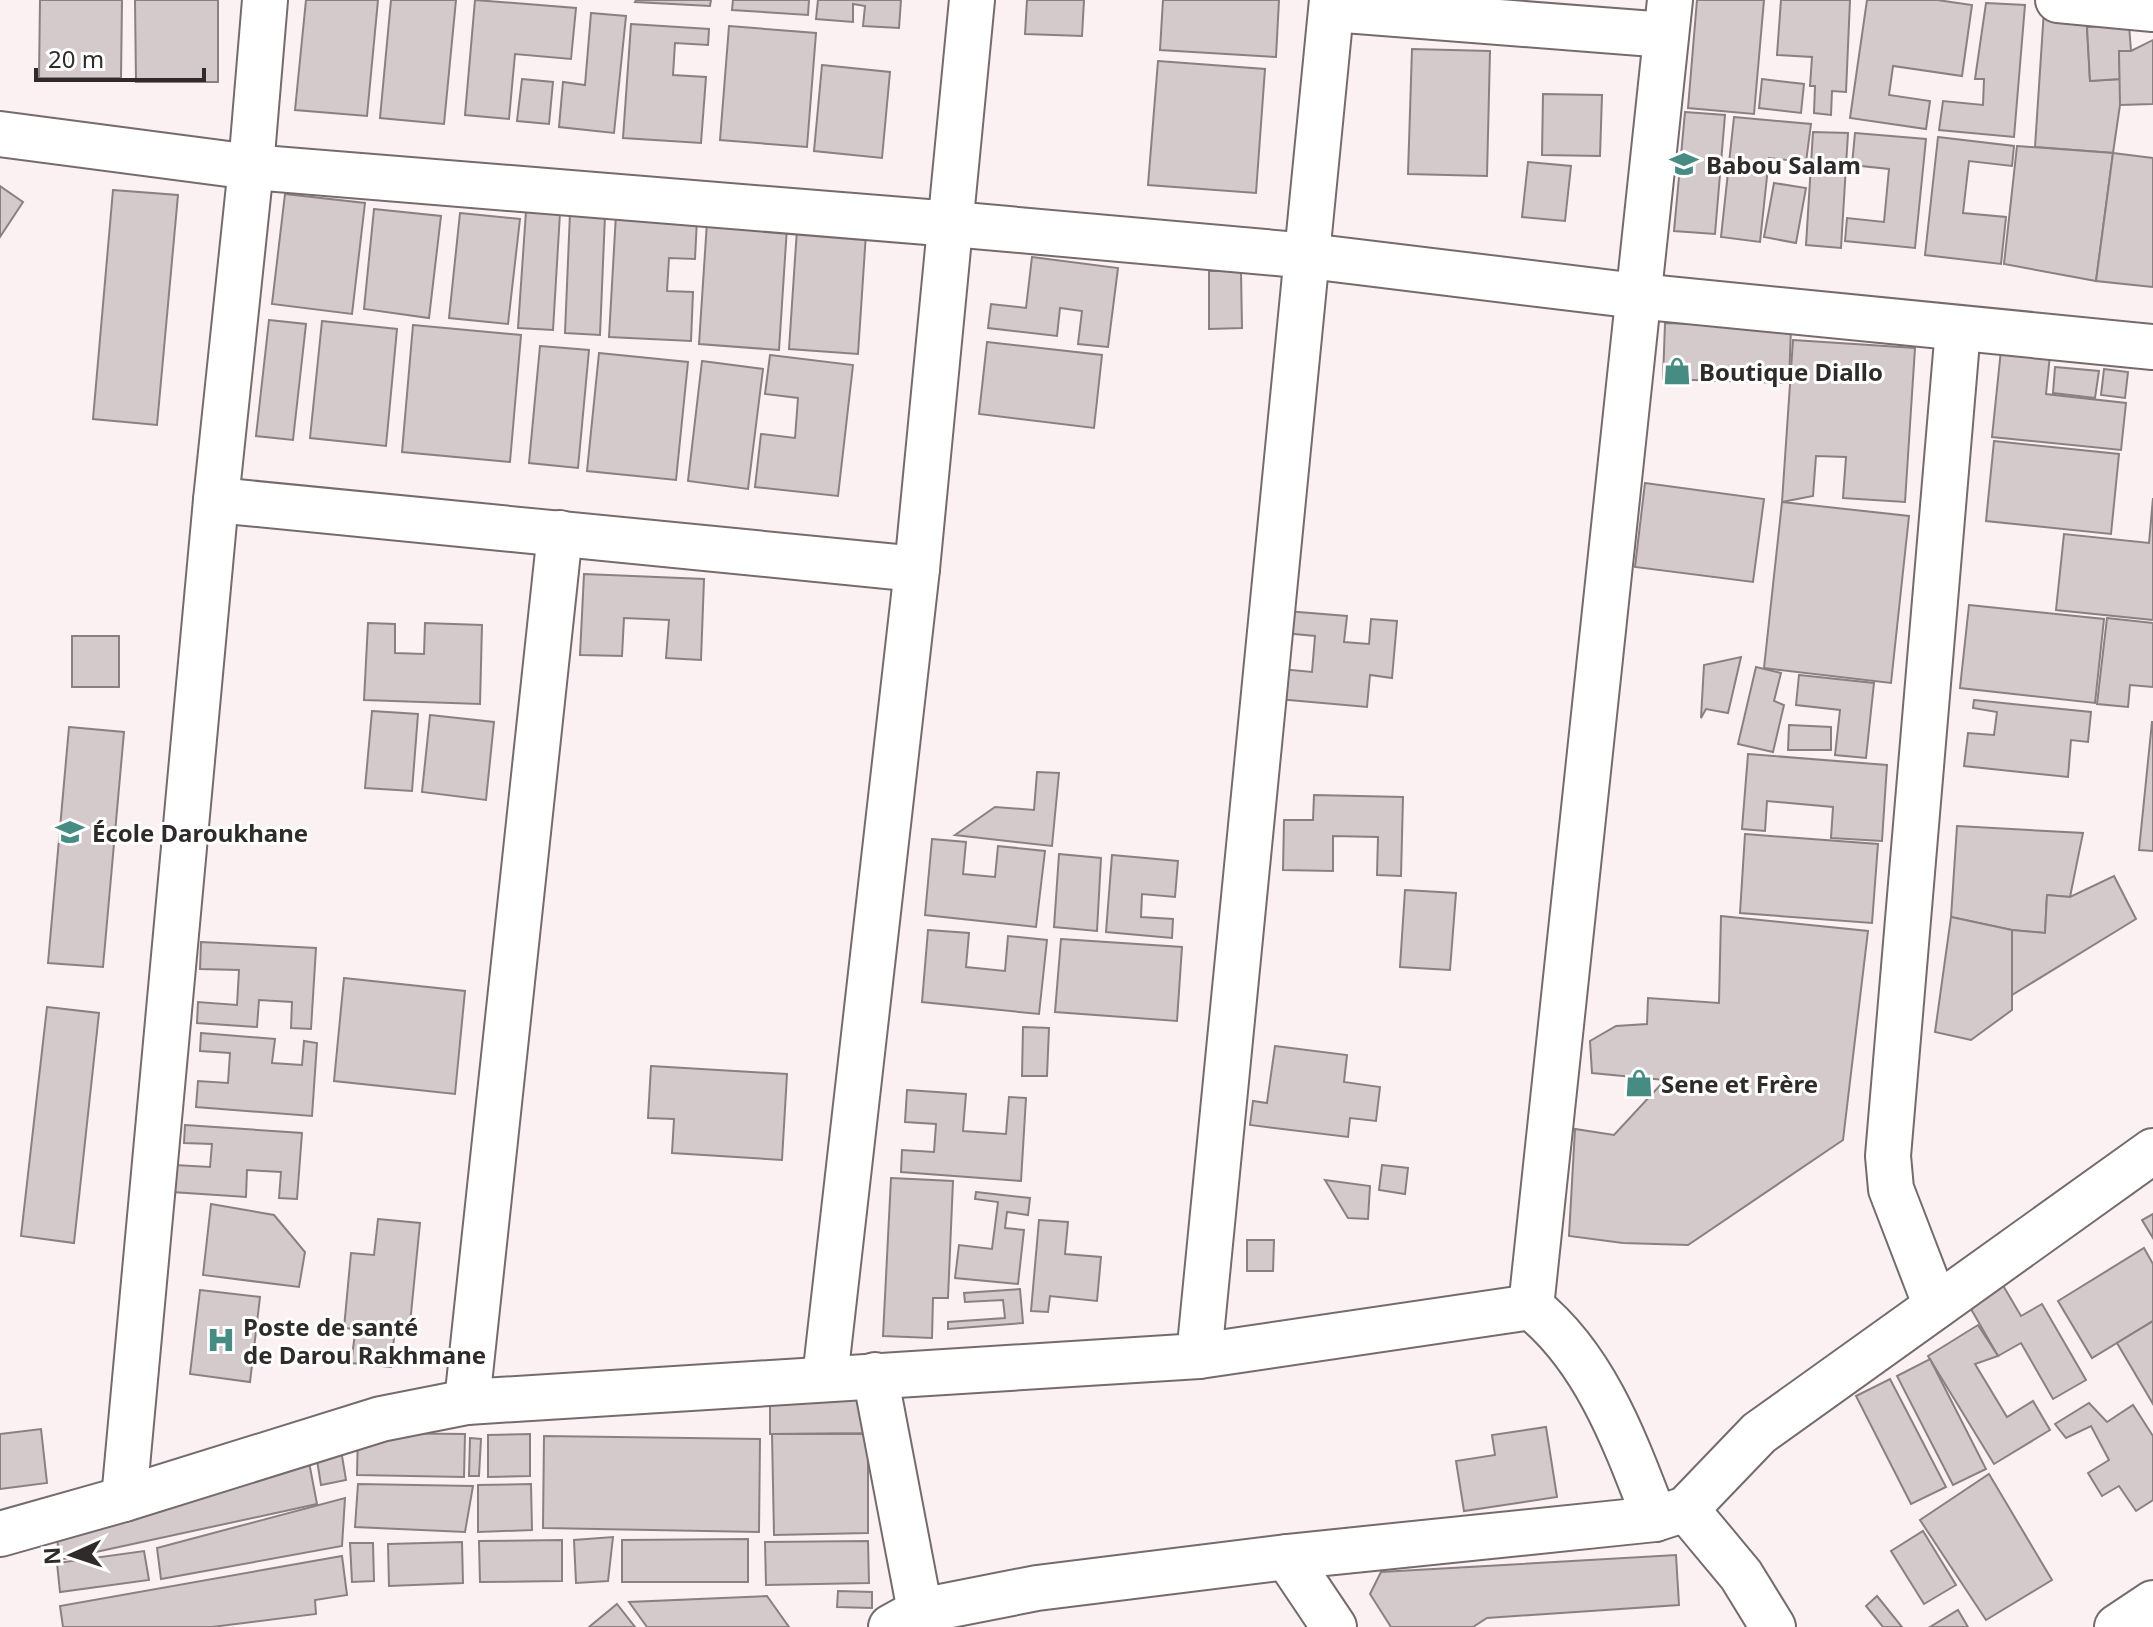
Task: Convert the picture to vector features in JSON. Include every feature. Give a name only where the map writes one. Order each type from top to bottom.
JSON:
[{"type":"street","points":[[124,1499],[265,0]]},
{"type":"street","points":[[825,1378],[917,569],[972,0]]},
{"type":"street","points":[[2058,0],[2153,9]]},
{"type":"street","points":[[1199,1356],[1332,4],[1668,17],[1531,1307]]},
{"type":"street","points":[[0,134],[251,167],[1309,256],[1637,296],[2153,347]]},
{"type":"street","points":[[1936,1306],[1891,1189],[1888,1156],[1958,329]]},
{"type":"street","points":[[216,500],[917,569]]},
{"type":"street","points":[[467,1402],[560,533]]},
{"type":"street","points":[[875,1375],[914,1622],[1037,1588],[1670,1514],[1759,1433],[2153,1151]]},
{"type":"street","points":[[0,1534],[381,1419],[467,1402],[1199,1356],[1531,1307],[1555,1326],[1598,1389],[1631,1457],[1670,1514],[1741,1575],[1773,1627]]},
{"type":"street","points":[[1287,1557],[1334,1627]]},
{"type":"street","points":[[2117,1627],[2153,1603]]},
{"type":"building","points":[[40,0],[122,0],[121,78],[39,78]]},
{"type":"building","points":[[135,0],[218,0],[218,82],[136,82]]},
{"type":"building","points":[[306,0],[378,0],[367,116],[295,110]]},
{"type":"building","points":[[391,0],[456,0],[444,124],[380,118]]},
{"type":"building","points":[[475,0],[576,8],[571,59],[515,54],[509,119],[465,115]]},
{"type":"building","points":[[636,0],[711,0],[710,6]]},
{"type":"building","points":[[733,0],[809,0],[808,15],[732,10]]},
{"type":"building","points":[[818,0],[901,0],[899,28],[863,26],[865,6],[853,4],[853,22],[816,19]]},
{"type":"building","points":[[1027,0],[1084,0],[1082,36],[1025,34]]},
{"type":"building","points":[[1163,0],[1279,0],[1276,57],[1160,50]]},
{"type":"building","points":[[1697,0],[1764,0],[1754,114],[1688,108]]},
{"type":"building","points":[[1781,0],[1850,0],[1846,92],[1832,91],[1831,115],[1814,113],[1815,86],[1810,86],[1812,57],[1777,55]]},
{"type":"building","points":[[1867,0],[1937,0],[1972,5],[1962,76],[1893,66],[1889,95],[1930,101],[1926,129],[1850,118]]},
{"type":"building","points":[[1986,3],[2025,5],[2014,137],[1939,130],[1943,101],[1983,105],[1984,79],[1975,79]]},
{"type":"building","points":[[2044,10],[2092,14],[2087,27],[2090,81],[2120,79],[2120,105],[2113,153],[2035,147]]},
{"type":"building","points":[[591,13],[626,16],[614,133],[559,127],[563,82],[585,85]]},
{"type":"building","points":[[631,24],[709,29],[708,45],[675,43],[673,75],[706,77],[701,143],[623,138]]},
{"type":"building","points":[[2129,25],[2131,51],[2119,51],[2120,79],[2090,81],[2087,27]]},
{"type":"building","points":[[729,26],[816,33],[807,147],[720,140]]},
{"type":"building","points":[[2153,40],[2153,104],[2120,105],[2119,51],[2131,51]]},
{"type":"building","points":[[1412,49],[1490,51],[1487,176],[1408,174]]},
{"type":"building","points":[[1158,61],[1265,69],[1256,193],[1148,185]]},
{"type":"building","points":[[822,65],[890,72],[882,158],[814,151]]},
{"type":"building","points":[[522,79],[553,82],[549,124],[517,121]]},
{"type":"building","points":[[1762,79],[1804,84],[1801,113],[1759,108]]},
{"type":"building","points":[[1543,94],[1602,95],[1600,156],[1542,155]]},
{"type":"building","points":[[1685,112],[1725,115],[1715,234],[1674,231]]},
{"type":"building","points":[[1734,117],[1811,124],[1806,162],[1769,158],[1760,242],[1721,237]]},
{"type":"building","points":[[1813,132],[1848,133],[1841,248],[1806,245]]},
{"type":"building","points":[[1855,133],[1926,139],[1915,248],[1845,241],[1847,218],[1884,222],[1889,169],[1852,165]]},
{"type":"building","points":[[1938,137],[2014,146],[2012,166],[1969,161],[1963,213],[2006,217],[2001,264],[1925,255]]},
{"type":"building","points":[[2017,146],[2113,153],[2096,281],[2004,264]]},
{"type":"building","points":[[2113,153],[2153,158],[2153,287],[2096,281]]},
{"type":"building","points":[[1528,162],[1571,166],[1565,221],[1522,217]]},
{"type":"building","points":[[1774,183],[1806,188],[1796,243],[1764,237]]},
{"type":"building","points":[[0,186],[23,202],[0,237]]},
{"type":"building","points":[[113,190],[178,195],[157,425],[93,419]]},
{"type":"building","points":[[285,194],[365,203],[352,314],[272,304]]},
{"type":"building","points":[[374,209],[441,216],[429,318],[364,309]]},
{"type":"building","points":[[526,211],[560,213],[553,330],[518,328]]},
{"type":"building","points":[[460,213],[520,219],[508,324],[449,318]]},
{"type":"building","points":[[570,213],[605,215],[600,335],[565,333]]},
{"type":"building","points":[[616,214],[697,219],[695,259],[669,258],[667,291],[693,292],[691,341],[609,337]]},
{"type":"building","points":[[707,222],[787,227],[779,350],[699,344]]},
{"type":"building","points":[[797,229],[866,233],[858,354],[789,349]]},
{"type":"building","points":[[1032,257],[1118,268],[1108,347],[1078,344],[1082,311],[1060,308],[1057,336],[988,328],[991,304],[1026,308]]},
{"type":"building","points":[[1209,271],[1241,271],[1242,328],[1209,329]]},
{"type":"building","points":[[269,320],[306,324],[293,440],[256,436]]},
{"type":"building","points":[[322,321],[397,329],[386,446],[310,438]]},
{"type":"building","points":[[1665,323],[1791,327],[1789,383],[1663,379]]},
{"type":"building","points":[[413,325],[521,335],[510,462],[402,452]]},
{"type":"building","points":[[1793,340],[1915,348],[1905,502],[1843,498],[1846,457],[1816,456],[1813,496],[1782,502]]},
{"type":"building","points":[[2002,340],[2051,345],[2046,394],[2126,403],[2121,450],[1992,437]]},
{"type":"building","points":[[987,342],[1102,355],[1094,428],[979,414]]},
{"type":"building","points":[[540,346],[589,350],[578,468],[529,463]]},
{"type":"building","points":[[599,353],[688,362],[676,480],[587,471]]},
{"type":"building","points":[[770,355],[853,365],[838,496],[755,487],[761,434],[795,438],[798,398],[765,394]]},
{"type":"building","points":[[702,361],[763,369],[748,489],[688,481]]},
{"type":"building","points":[[2055,367],[2099,371],[2095,398],[2053,393]]},
{"type":"building","points":[[2104,369],[2128,372],[2125,398],[2101,395]]},
{"type":"building","points":[[1994,441],[2119,454],[2111,534],[1986,521]]},
{"type":"building","points":[[1645,483],[1764,499],[1753,582],[1635,567]]},
{"type":"building","points":[[2153,498],[2153,620],[2056,610],[2064,534],[2149,543]]},
{"type":"building","points":[[1782,502],[1909,516],[1891,683],[1764,668]]},
{"type":"building","points":[[584,574],[704,579],[701,660],[666,658],[669,620],[624,618],[622,656],[580,655]]},
{"type":"building","points":[[1969,605],[2104,619],[2095,703],[1960,688]]},
{"type":"building","points":[[1286,611],[1347,616],[1344,642],[1369,644],[1371,619],[1397,621],[1392,678],[1370,675],[1367,707],[1278,699],[1281,669],[1312,672],[1315,636],[1284,633]]},
{"type":"building","points":[[2107,618],[2153,623],[2153,687],[2130,685],[2128,707],[2097,704]]},
{"type":"building","points":[[368,623],[395,624],[395,653],[424,654],[425,623],[482,625],[480,704],[364,700]]},
{"type":"building","points":[[72,636],[119,636],[119,687],[72,687]]},
{"type":"building","points":[[1741,657],[1728,713],[1706,709],[1701,718],[1704,665]]},
{"type":"building","points":[[1756,667],[1781,673],[1774,701],[1784,705],[1773,752],[1738,744]]},
{"type":"building","points":[[1799,675],[1874,683],[1866,758],[1835,755],[1840,710],[1796,705]]},
{"type":"building","points":[[1974,700],[2091,712],[2088,742],[2071,740],[2068,777],[1964,766],[1968,733],[1994,735],[1997,712],[1973,708]]},
{"type":"building","points":[[372,711],[418,714],[412,791],[365,788]]},
{"type":"building","points":[[430,715],[494,722],[486,800],[422,792]]},
{"type":"building","points":[[2153,722],[2153,851],[2139,850]]},
{"type":"building","points":[[1789,725],[1831,727],[1831,750],[1788,750]]},
{"type":"building","points":[[69,727],[124,732],[103,967],[48,963]]},
{"type":"building","points":[[1748,754],[1887,765],[1882,841],[1831,838],[1833,807],[1767,801],[1765,831],[1742,829]]},
{"type":"building","points":[[1037,772],[1059,773],[1052,846],[955,835],[995,807],[1034,810]]},
{"type":"building","points":[[1314,795],[1403,797],[1401,876],[1377,875],[1378,837],[1333,836],[1333,871],[1283,870],[1284,820],[1313,820]]},
{"type":"building","points":[[1957,826],[2083,833],[2070,897],[2047,895],[2045,933],[2012,930],[1951,917]]},
{"type":"building","points":[[1745,834],[1878,844],[1872,923],[1740,913]]},
{"type":"building","points":[[932,839],[966,842],[963,874],[995,877],[998,846],[1045,851],[1036,927],[925,915]]},
{"type":"building","points":[[1059,854],[1101,858],[1097,931],[1054,927]]},
{"type":"building","points":[[1112,855],[1178,861],[1175,897],[1142,894],[1141,917],[1173,919],[1172,938],[1106,932]]},
{"type":"building","points":[[2114,876],[2136,919],[2012,995],[2012,930],[2045,933],[2047,895],[2070,897]]},
{"type":"building","points":[[1405,890],[1456,893],[1450,970],[1400,967]]},
{"type":"building","points":[[1721,916],[1868,931],[1843,1140],[1688,1245],[1623,1243],[1569,1236],[1575,1129],[1614,1135],[1665,1080],[1592,1073],[1590,1041],[1616,1026],[1647,1024],[1648,998],[1719,1003]]},
{"type":"building","points":[[1951,917],[2012,930],[2012,1010],[1971,1040],[1935,1032]]},
{"type":"building","points":[[928,930],[969,933],[966,967],[1005,971],[1008,936],[1047,940],[1039,1014],[922,1002]]},
{"type":"building","points":[[1061,939],[1182,947],[1177,1021],[1055,1012]]},
{"type":"building","points":[[201,942],[316,948],[311,1029],[291,1028],[292,1002],[259,1000],[257,1027],[197,1023],[198,1002],[237,1005],[239,970],[200,969]]},
{"type":"building","points":[[344,978],[465,991],[455,1094],[334,1081]]},
{"type":"building","points":[[47,1007],[99,1013],[74,1243],[21,1236]]},
{"type":"building","points":[[1023,1027],[1049,1028],[1047,1076],[1022,1076]]},
{"type":"building","points":[[201,1033],[275,1039],[272,1063],[302,1065],[304,1041],[317,1043],[312,1116],[196,1107],[198,1081],[228,1083],[230,1053],[200,1051]]},
{"type":"building","points":[[1275,1046],[1347,1055],[1344,1082],[1380,1087],[1376,1121],[1350,1118],[1348,1137],[1250,1125],[1253,1101],[1267,1103]]},
{"type":"building","points":[[651,1066],[787,1074],[782,1160],[672,1153],[674,1119],[648,1118]]},
{"type":"building","points":[[907,1090],[966,1094],[963,1131],[1006,1134],[1009,1097],[1026,1098],[1021,1181],[901,1172],[902,1150],[934,1152],[936,1124],[905,1122]]},
{"type":"building","points":[[185,1125],[302,1133],[297,1199],[279,1198],[281,1172],[247,1170],[246,1197],[172,1192],[175,1165],[210,1167],[212,1144],[184,1143]]},
{"type":"building","points":[[1382,1165],[1408,1168],[1405,1194],[1379,1190]]},
{"type":"building","points":[[891,1178],[953,1181],[948,1298],[933,1298],[932,1338],[883,1336]]},
{"type":"building","points":[[1325,1180],[1370,1186],[1368,1219],[1348,1218]]},
{"type":"building","points":[[976,1192],[1030,1198],[1028,1215],[1007,1212],[1005,1228],[1024,1230],[1018,1284],[955,1278],[959,1245],[992,1249],[998,1202],[975,1199]]},
{"type":"building","points":[[211,1204],[274,1215],[305,1252],[299,1287],[203,1275]]},
{"type":"building","points":[[2153,1214],[2153,1238],[2142,1220]]},
{"type":"building","points":[[378,1219],[420,1223],[409,1334],[344,1328],[351,1253],[374,1255]]},
{"type":"building","points":[[1039,1220],[1068,1222],[1065,1254],[1101,1257],[1097,1301],[1050,1296],[1048,1312],[1031,1311]]},
{"type":"building","points":[[1247,1240],[1274,1240],[1273,1271],[1247,1271]]},
{"type":"building","points":[[2144,1248],[2153,1264],[2153,1321],[2092,1358],[2058,1301]]},
{"type":"building","points":[[2001,1282],[2021,1316],[2042,1304],[2086,1380],[2053,1399],[2021,1343],[1998,1356],[1967,1302]]},
{"type":"building","points":[[1020,1289],[1023,1323],[948,1329],[948,1322],[1005,1318],[1003,1300],[965,1302],[964,1293]]},
{"type":"building","points":[[200,1290],[260,1297],[250,1382],[190,1374]]},
{"type":"building","points":[[2153,1321],[2153,1404],[2117,1343]]},
{"type":"building","points":[[1978,1325],[1998,1356],[1975,1364],[2007,1417],[2033,1401],[2050,1430],[1994,1464],[1928,1356]]},
{"type":"building","points":[[355,1334],[394,1338],[391,1367],[351,1363]]},
{"type":"building","points":[[1930,1359],[1986,1469],[1953,1485],[1897,1376]]},
{"type":"building","points":[[1890,1379],[1946,1487],[1911,1504],[1856,1396]]},
{"type":"building","points":[[865,1393],[865,1433],[770,1434],[770,1394]]},
{"type":"building","points":[[2089,1403],[2107,1422],[2133,1405],[2153,1436],[2153,1500],[2136,1511],[2119,1486],[2102,1496],[2088,1473],[2109,1460],[2091,1426],[2066,1438],[2055,1424]]},
{"type":"building","points":[[1546,1427],[1557,1497],[1464,1511],[1456,1461],[1495,1455],[1492,1435]]},
{"type":"building","points":[[41,1429],[47,1483],[0,1489],[0,1434]]},
{"type":"building","points":[[358,1433],[465,1434],[464,1477],[357,1475]]},
{"type":"building","points":[[530,1434],[530,1476],[488,1477],[488,1435]]},
{"type":"building","points":[[772,1434],[868,1434],[868,1533],[774,1535]]},
{"type":"building","points":[[544,1436],[760,1439],[759,1532],[543,1528]]},
{"type":"building","points":[[470,1438],[481,1439],[479,1476],[469,1476]]},
{"type":"building","points":[[341,1450],[346,1480],[321,1485],[316,1454]]},
{"type":"building","points":[[308,1457],[317,1504],[59,1560],[57,1535]]},
{"type":"building","points":[[1989,1474],[2052,1580],[1986,1620],[1920,1520]]},
{"type":"building","points":[[358,1484],[473,1486],[465,1532],[355,1527]]},
{"type":"building","points":[[531,1484],[532,1530],[478,1532],[478,1485]]},
{"type":"building","points":[[345,1498],[342,1546],[161,1579],[157,1548]]},
{"type":"building","points":[[1923,1531],[1956,1585],[1924,1604],[1891,1551]]},
{"type":"building","points":[[613,1537],[608,1581],[576,1583],[574,1540]]},
{"type":"building","points":[[748,1539],[748,1582],[622,1582],[622,1540]]},
{"type":"building","points":[[562,1540],[562,1581],[480,1582],[479,1541]]},
{"type":"building","points":[[868,1541],[869,1583],[766,1585],[765,1542]]},
{"type":"building","points":[[462,1542],[463,1583],[389,1586],[388,1544]]},
{"type":"building","points":[[350,1543],[373,1543],[374,1581],[352,1582]]},
{"type":"building","points":[[144,1551],[149,1580],[60,1592],[57,1563]]},
{"type":"building","points":[[1676,1555],[1679,1605],[1487,1618],[1473,1627],[1391,1627],[1370,1594],[1381,1572]]},
{"type":"building","points":[[342,1556],[347,1595],[315,1600],[316,1614],[212,1627],[63,1627],[60,1606]]},
{"type":"building","points":[[838,1591],[872,1592],[872,1608],[837,1607]]},
{"type":"building","points":[[767,1596],[789,1627],[647,1627],[629,1602]]},
{"type":"building","points":[[1877,1596],[1902,1627],[1883,1627],[1866,1606]]},
{"type":"building","points":[[617,1604],[635,1627],[589,1627]]},
{"type":"building","points":[[1958,1610],[1968,1627],[1930,1627]]},
{"type":"place","name":"Babou Salam","points":[[1684,164]]},
{"type":"place","name":"Boutique Diallo","points":[[1677,371]]},
{"type":"place","name":"École Daroukhane","points":[[70,832]]},
{"type":"place","name":"Sene et Frère","points":[[1639,1083]]},
{"type":"place","name":"Poste de santé de Darou Rakhmane","points":[[221,1340]]}]
